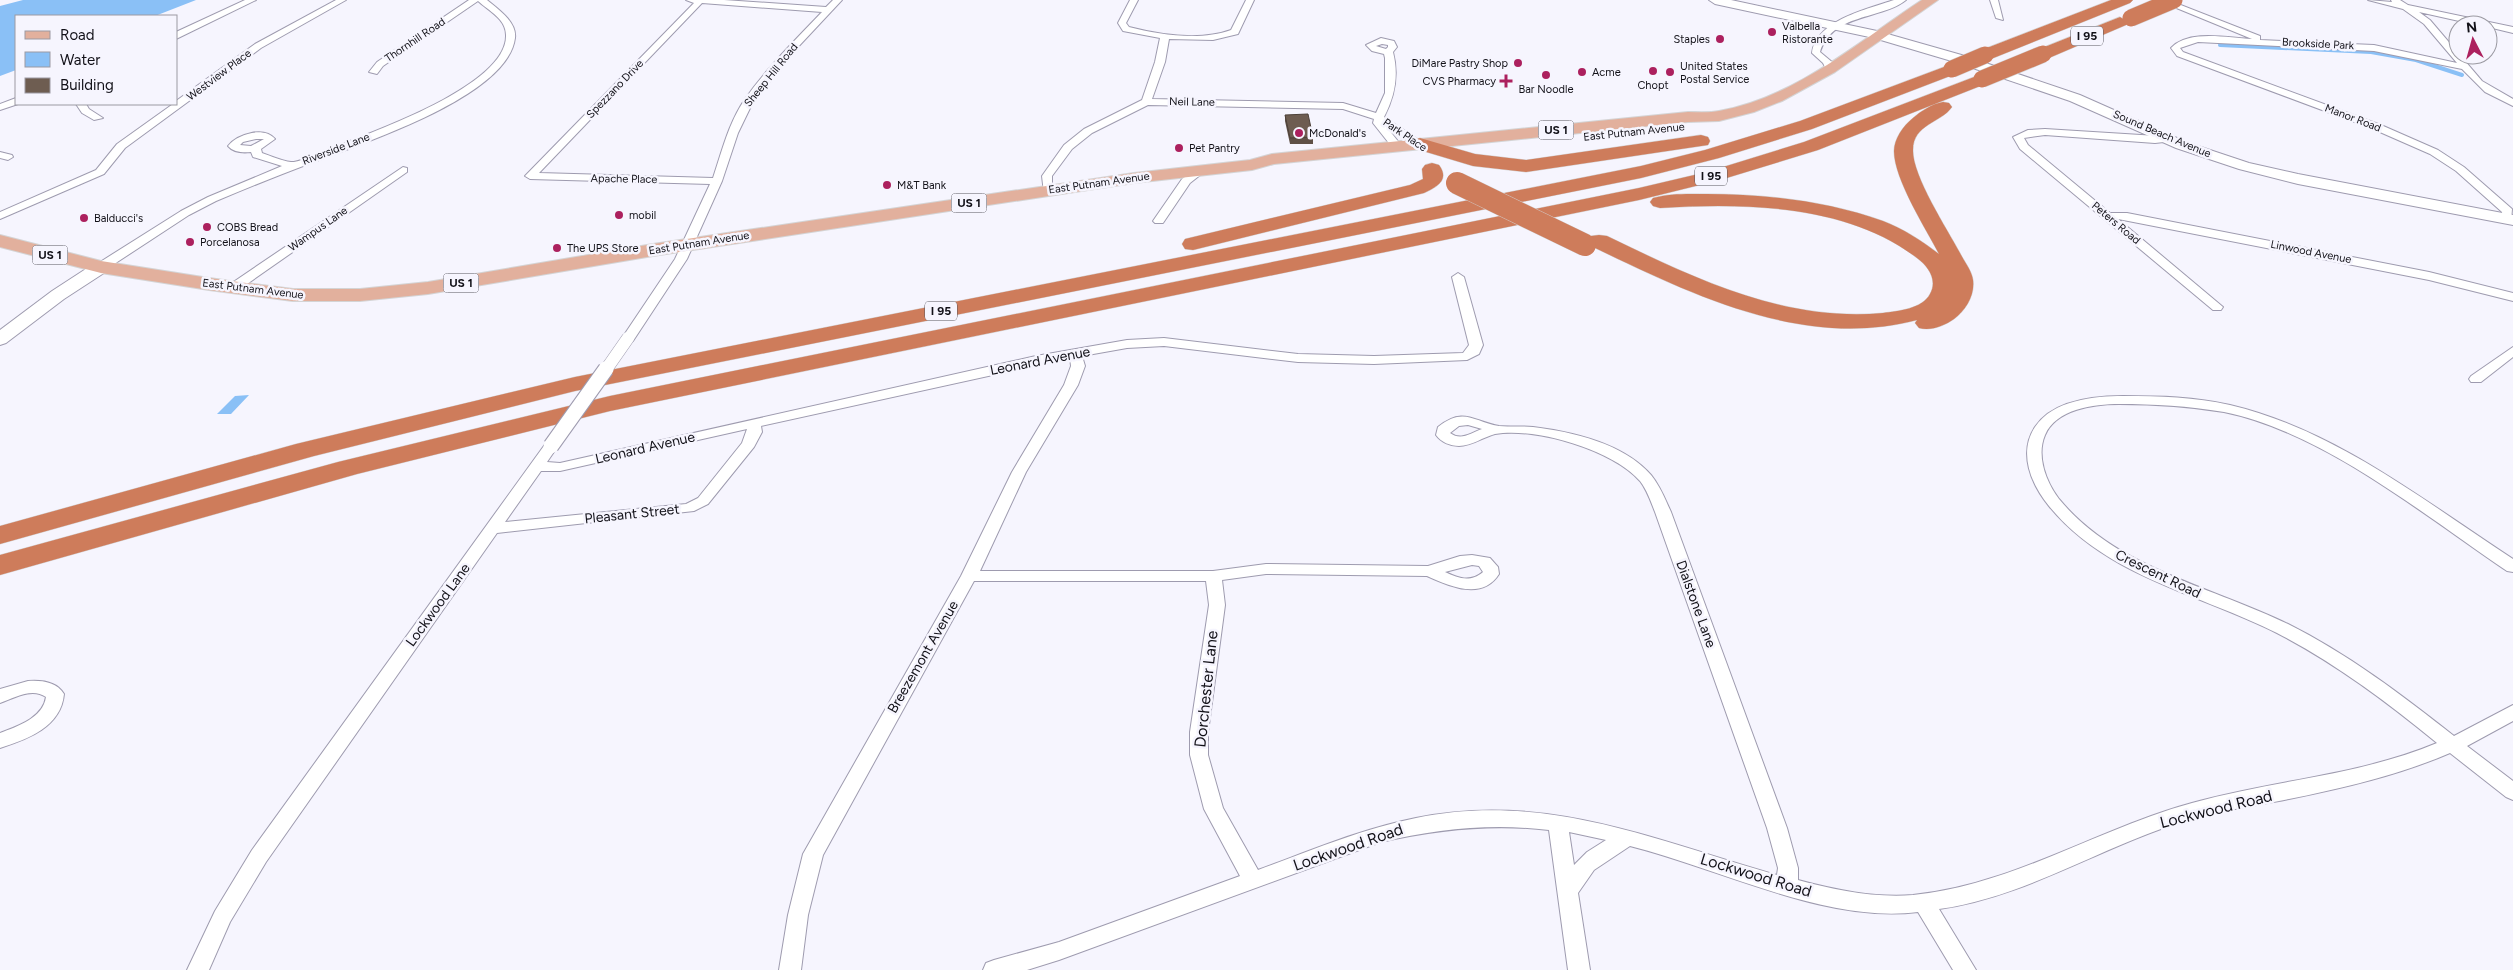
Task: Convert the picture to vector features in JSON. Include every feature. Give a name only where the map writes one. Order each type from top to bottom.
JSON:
[{"type":"highway","name":"I 95","points":[[0,535],[233,469],[445,415],[638,371],[1622,176],[1776,135],[1884,96],[2125,0]]},
{"type":"highway","name":"I 95","points":[[0,565],[299,480],[561,414],[698,384],[1638,194],[1747,166],[1841,136],[1988,81],[2042,54],[2174,0]]},
{"type":"highway","points":[[1422,153],[1464,182],[1592,243],[1698,298],[1777,321],[1828,330],[1867,332],[1904,329],[1932,322],[1944,316],[1958,303],[1962,295],[1962,278],[1906,165],[1903,158],[1904,144],[1910,132],[1926,116],[1988,81]]},
{"type":"highway","points":[[1422,153],[1520,166],[1556,163],[1753,132],[1884,96]]},
{"type":"highway","points":[[1512,145],[1509,148],[1513,155],[1527,160],[1619,154]]},
{"type":"highway","points":[[884,322],[956,299],[1093,268],[1417,189],[1432,182],[1434,174],[1422,153]]},
{"type":"highway","points":[[1429,237],[1658,202],[1706,200],[1761,202],[1827,212],[1888,231],[1916,246],[1930,257],[1940,270],[1944,284],[1943,291],[1934,304],[1905,317],[1860,321],[1808,318],[1765,309],[1721,296],[1592,243]]},
{"type":"main road","name":"East Putnam Avenue","points":[[1422,153],[1688,117],[1716,117],[1752,108],[1778,98],[1830,69],[1877,35],[1931,0]]},
{"type":"main road","name":"East Putnam Avenue","points":[[0,241],[101,267],[233,288],[293,296],[382,293],[428,288],[687,245],[1200,170],[1252,164],[1304,165],[1512,145],[1686,126],[1711,121],[1716,117]]},
{"type":"street","points":[[178,35],[252,0]]},
{"type":"street","name":"Westview Place","points":[[178,104],[258,46],[342,0]]},
{"type":"street","name":"Thornhill Road","points":[[374,72],[380,64],[475,0]]},
{"type":"street","points":[[689,0],[828,10]]},
{"type":"street","name":"Sheep Hill Road","points":[[687,245],[717,181],[737,124],[749,101],[795,45],[838,0]]},
{"type":"street","points":[[1134,0],[1124,17],[1122,27],[1133,31],[1165,36],[1210,37],[1230,35],[1237,30],[1250,0]]},
{"type":"street","name":"Sound Beach Avenue","points":[[1715,0],[1877,35],[2065,94],[2213,156],[2265,171],[2510,219]]},
{"type":"street","points":[[1830,69],[1827,62],[1816,53],[1816,50],[1834,26],[1847,19],[1902,0]]},
{"type":"street","points":[[1994,0],[2000,18]]},
{"type":"street","points":[[2161,0],[2266,42]]},
{"type":"street","points":[[2372,0],[2448,15]]},
{"type":"street","points":[[2395,0],[2427,22],[2465,67],[2488,90],[2513,103]]},
{"type":"street","name":"Spezzano Drive","points":[[530,176],[700,1]]},
{"type":"street","name":"Thornhill Road","points":[[457,11],[480,7]]},
{"type":"street","name":"Riverside Lane","points":[[101,267],[198,206],[430,111],[483,79],[501,61],[510,42],[509,27],[493,9],[480,7]]},
{"type":"street","points":[[2427,22],[2448,19]]},
{"type":"street","points":[[2498,27],[2513,30]]},
{"type":"street","points":[[1146,102],[1160,62],[1165,36]]},
{"type":"street","name":"Brookside Park","points":[[2176,51],[2177,45],[2198,39],[2266,42],[2374,48],[2465,67]]},
{"type":"street","name":"Manor Road","points":[[2176,51],[2214,67],[2377,127],[2434,152],[2474,180],[2508,211],[2510,219]]},
{"type":"street","name":"Park Place","points":[[1388,52],[1392,63],[1387,104],[1378,117],[1378,123],[1422,153]]},
{"type":"street","points":[[0,107],[15,101]]},
{"type":"street","name":"Neil Lane","points":[[1048,191],[1047,176],[1076,140],[1100,124],[1146,102],[1324,105],[1351,108],[1378,117]]},
{"type":"street","points":[[82,105],[85,111],[98,118]]},
{"type":"street","name":"Westview Place","points":[[0,216],[77,184],[100,172],[121,146],[177,105]]},
{"type":"street","name":"Park Place","points":[[1378,117],[1389,122],[1422,153]]},
{"type":"street","name":"Peters Road","points":[[2169,139],[2148,141],[2042,133],[2028,133],[2018,137],[2024,147],[2217,307]]},
{"type":"street","points":[[255,147],[257,155],[293,166]]},
{"type":"street","name":"Wampus Lane","points":[[233,288],[403,170]]},
{"type":"street","points":[[1159,222],[1186,181],[1200,170]]},
{"type":"street","name":"Apache Place","points":[[530,176],[717,181]]},
{"type":"street","name":"Linwood Avenue","points":[[2108,216],[2127,216],[2373,264],[2481,287],[2513,296]]},
{"type":"street","name":"Lockwood Lane","points":[[198,970],[217,926],[259,856],[628,338],[670,277],[687,245]]},
{"type":"street","points":[[0,338],[52,299],[101,267]]},
{"type":"street","name":"Leonard Avenue","points":[[537,466],[560,467],[1075,353],[1127,344],[1164,342],[1298,358],[1374,360],[1467,356],[1474,351],[1476,344],[1458,277]]},
{"type":"street","points":[[2476,379],[2513,351]]},
{"type":"street","name":"Breezemont Avenue","points":[[790,970],[798,915],[814,854],[969,576],[1019,472],[1071,384],[1078,366],[1075,353]]},
{"type":"street","name":"Crescent Road","points":[[2513,567],[2353,460],[2301,434],[2240,411],[2184,401],[2134,398],[2103,400],[2085,404],[2055,416],[2037,436],[2035,459],[2037,473],[2045,490],[2058,507],[2100,544],[2125,561],[2152,574],[2310,643],[2359,673],[2513,792]]},
{"type":"street","name":"Pleasant Street","points":[[493,528],[689,508],[703,501],[749,444],[755,432],[753,423]]},
{"type":"street","name":"Dialstone Lane","points":[[1494,430],[1550,435],[1599,447],[1620,457],[1645,479],[1663,512],[1777,828],[1788,868],[1787,886]]},
{"type":"street","points":[[969,576],[1213,576],[1266,569],[1430,571]]},
{"type":"street","name":"Dorchester Lane","points":[[1213,576],[1217,605],[1199,732],[1199,755],[1205,783],[1214,810],[1253,880]]},
{"type":"street","points":[[0,696],[27,687],[40,687],[49,689],[54,694],[55,701],[51,709],[32,726],[0,740]]},
{"type":"street","name":"Lockwood Road","points":[[994,970],[1059,950],[1362,840],[1424,823],[1499,816],[1558,822],[1629,837],[1820,895],[1865,902],[1924,903],[1957,898],[2037,873],[2181,814],[2360,775],[2452,746],[2513,712]]},
{"type":"street","points":[[1558,822],[1579,970]]},
{"type":"street","points":[[1569,890],[1579,870],[1593,858],[1629,837]]},
{"type":"street","points":[[1924,903],[1965,970]]},
{"type":"water","points":[[23,0],[196,0],[158,15],[15,15],[15,70],[0,76],[0,6]]},
{"type":"water","points":[[249,395],[231,414],[217,414],[235,396]]},
{"type":"building","name":"McDonald's","points":[[1308,114],[1313,137],[1290,138],[1285,115]]},
{"type":"waterway","points":[[2220,45],[2371,52],[2416,60],[2462,75]]},
{"type":"place","name":"Valbella Ristorante","points":[[1772,32]]},
{"type":"place","name":"Staples","points":[[1720,39]]},
{"type":"place","name":"DiMare Pastry Shop","points":[[1518,63]]},
{"type":"place","name":"Chopt","points":[[1653,71]]},
{"type":"place","name":"Acme","points":[[1582,72]]},
{"type":"place","name":"United States Postal Service","points":[[1670,72]]},
{"type":"place","name":"Bar Noodle","points":[[1546,75]]},
{"type":"place","name":"CVS Pharmacy","points":[[1506,81]]},
{"type":"place","name":"McDonald's","points":[[1299,133]]},
{"type":"place","name":"Pet Pantry","points":[[1179,148]]},
{"type":"place","name":"M&T Bank","points":[[887,185]]},
{"type":"place","name":"mobil","points":[[619,215]]},
{"type":"place","name":"Balducci's","points":[[84,218]]},
{"type":"place","name":"COBS Bread","points":[[207,227]]},
{"type":"place","name":"Porcelanosa","points":[[190,242]]},
{"type":"place","name":"The UPS Store","points":[[557,248]]}]
